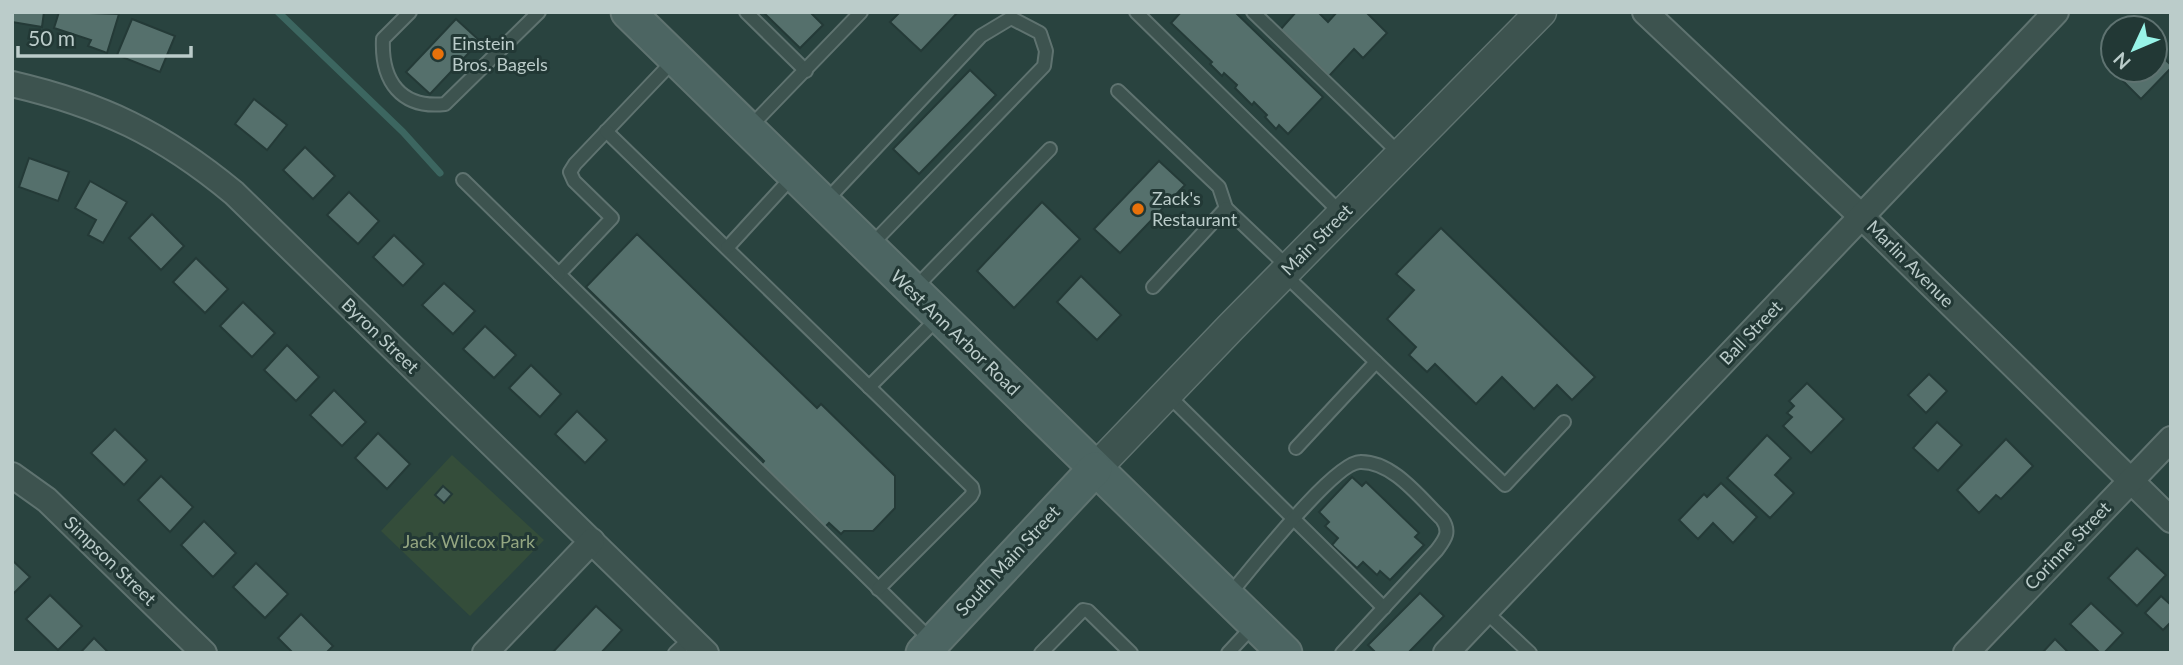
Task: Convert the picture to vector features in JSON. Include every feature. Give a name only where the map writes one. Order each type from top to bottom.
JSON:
[{"type":"main road","name":"West Ann Arbor Road","points":[[640,16],[676,58],[794,175],[1285,653]]},
{"type":"main road","name":"South Main Street","points":[[928,647],[1095,469]]},
{"type":"street","name":"Marlin Avenue","points":[[1645,12],[1862,217],[2171,520]]},
{"type":"street","name":"Ball Street","points":[[1446,653],[2056,12]]},
{"type":"street","name":"Main Street","points":[[1095,469],[1401,155],[1529,16]]},
{"type":"street","name":"Byron Street","points":[[12,84],[63,96],[114,115],[163,141],[209,172],[234,193],[592,541],[691,648]]},
{"type":"street","name":"Corinne Street","points":[[1966,653],[2171,439]]},
{"type":"street","name":"Simpson Street","points":[[12,475],[47,500],[204,653]]},
{"type":"street","points":[[485,653],[592,541]]},
{"type":"lane","points":[[410,12],[383,39],[383,52],[388,77],[402,96],[427,106],[445,104],[539,12]]},
{"type":"lane","points":[[746,12],[806,71]]},
{"type":"lane","points":[[748,129],[861,12]]},
{"type":"lane","points":[[1136,12],[1342,214]]},
{"type":"lane","points":[[1263,15],[1401,155]]},
{"type":"lane","points":[[824,204],[981,36],[1011,18],[1040,33],[1046,51],[1044,66],[868,247]]},
{"type":"lane","points":[[559,274],[612,218],[574,181],[570,172],[676,58]]},
{"type":"lane","points":[[1118,92],[1219,187],[1226,208],[1286,271],[1376,362],[1505,485],[1564,422]]},
{"type":"lane","points":[[606,131],[972,487],[973,492],[878,589]]},
{"type":"lane","points":[[912,291],[1050,149]]},
{"type":"lane","points":[[727,248],[794,175]]},
{"type":"lane","points":[[463,180],[878,589],[928,647]]},
{"type":"lane","points":[[1153,287],[1226,208]]},
{"type":"lane","points":[[869,387],[939,317]]},
{"type":"lane","points":[[1296,448],[1376,362]]},
{"type":"lane","points":[[1167,394],[1384,608]]},
{"type":"lane","points":[[1227,597],[1330,479],[1345,467],[1359,462],[1388,469],[1443,519],[1447,536],[1342,653]]},
{"type":"lane","points":[[1041,653],[1083,610],[1088,611],[1131,653]]},
{"type":"lane","points":[[1486,612],[1530,653]]},
{"type":"lane","points":[[1228,653],[1255,624]]},
{"type":"green space","name":"Jack Wilcox Park","points":[[452,455],[544,540],[470,616],[381,531]]},
{"type":"building","points":[[12,12],[44,12],[42,27],[12,22]]},
{"type":"building","points":[[59,12],[119,14],[107,53],[88,46],[91,40],[54,28]]},
{"type":"building","points":[[763,12],[810,12],[823,25],[800,48]]},
{"type":"building","points":[[900,12],[958,12],[921,51],[890,22]]},
{"type":"building","points":[[1181,12],[1235,12],[1323,97],[1288,134],[1279,125],[1276,129],[1265,117],[1267,115],[1254,102],[1252,105],[1235,88],[1237,85],[1224,73],[1222,76],[1210,64],[1212,62],[1171,23]]},
{"type":"building","points":[[1296,12],[1318,12],[1328,22],[1337,12],[1366,12],[1387,33],[1363,58],[1354,49],[1329,76],[1280,30]]},
{"type":"building","points":[[132,19],[175,36],[160,72],[117,55]]},
{"type":"building","points":[[456,19],[480,41],[430,94],[406,72]]},
{"type":"building","points":[[970,70],[996,95],[919,174],[893,149]]},
{"type":"building","points":[[2126,84],[2156,84],[2141,99]]},
{"type":"building","points":[[254,99],[287,125],[267,150],[235,124]]},
{"type":"building","points":[[305,147],[335,176],[313,199],[283,170]]},
{"type":"building","points":[[29,158],[69,172],[58,201],[19,187]]},
{"type":"building","points":[[1159,161],[1185,185],[1120,253],[1094,229]]},
{"type":"building","points":[[90,181],[127,202],[103,243],[88,235],[96,220],[75,208]]},
{"type":"building","points":[[349,192],[379,221],[358,244],[327,215]]},
{"type":"building","points":[[1042,202],[1080,239],[1014,308],[977,271]]},
{"type":"building","points":[[152,214],[184,246],[161,270],[129,238]]},
{"type":"building","points":[[1441,228],[1595,377],[1572,400],[1557,385],[1534,409],[1502,377],[1476,404],[1435,364],[1427,372],[1409,355],[1416,347],[1387,319],[1414,290],[1396,274]]},
{"type":"building","points":[[637,234],[817,408],[821,404],[895,476],[895,508],[873,531],[844,531],[841,534],[829,523],[824,528],[760,466],[764,461],[586,287]]},
{"type":"building","points":[[394,235],[424,264],[403,286],[373,257]]},
{"type":"building","points":[[196,258],[228,289],[205,313],[173,282]]},
{"type":"building","points":[[1081,276],[1121,315],[1097,340],[1057,302]]},
{"type":"building","points":[[444,283],[475,311],[453,334],[422,305]]},
{"type":"building","points":[[243,302],[275,333],[252,357],[220,326]]},
{"type":"building","points":[[485,326],[516,355],[494,378],[463,349]]},
{"type":"building","points":[[287,345],[319,377],[296,401],[264,370]]},
{"type":"building","points":[[531,365],[561,394],[540,417],[509,388]]},
{"type":"building","points":[[1929,374],[1947,391],[1926,413],[1908,395]]},
{"type":"building","points":[[1807,383],[1844,419],[1811,453],[1783,426],[1792,417],[1787,413],[1794,406],[1789,401]]},
{"type":"building","points":[[334,390],[366,422],[342,446],[310,415]]},
{"type":"building","points":[[577,411],[607,440],[585,463],[555,434]]},
{"type":"building","points":[[1937,422],[1962,445],[1938,471],[1913,448]]},
{"type":"building","points":[[115,429],[147,460],[124,485],[91,453]]},
{"type":"building","points":[[378,433],[410,464],[387,489],[355,458]]},
{"type":"building","points":[[1767,435],[1791,458],[1775,475],[1794,493],[1770,518],[1727,478]]},
{"type":"building","points":[[2006,439],[2033,466],[2001,499],[1996,495],[1979,513],[1957,490]]},
{"type":"building","points":[[161,476],[193,507],[170,532],[138,500]]},
{"type":"building","points":[[1352,477],[1362,486],[1366,482],[1419,533],[1415,537],[1424,545],[1390,580],[1380,571],[1377,575],[1363,562],[1357,568],[1332,545],[1338,538],[1325,526],[1329,522],[1319,512]]},
{"type":"building","points":[[1721,483],[1757,517],[1733,543],[1713,523],[1698,539],[1679,520],[1704,494],[1707,497]]},
{"type":"building","points":[[443,486],[452,494],[444,503],[435,495]]},
{"type":"building","points":[[204,521],[236,553],[213,577],[181,545]]},
{"type":"building","points":[[2137,548],[2166,575],[2137,606],[2108,578]]},
{"type":"building","points":[[12,560],[30,577],[12,595]]},
{"type":"building","points":[[256,563],[288,594],[265,618],[233,587]]},
{"type":"building","points":[[1420,593],[1444,616],[1408,653],[1376,653],[1368,645]]},
{"type":"building","points":[[50,595],[82,626],[58,650],[26,619]]},
{"type":"building","points":[[2161,596],[2171,605],[2171,622],[2163,630],[2145,613]]},
{"type":"building","points":[[2091,603],[2123,633],[2104,653],[2100,653],[2070,624]]},
{"type":"building","points":[[596,606],[622,630],[601,653],[552,653]]},
{"type":"building","points":[[301,614],[333,646],[326,653],[293,653],[278,638]]},
{"type":"building","points":[[94,638],[109,653],[80,653]]},
{"type":"building","points":[[2055,639],[2069,653],[2042,653]]},
{"type":"waterway","points":[[278,12],[403,132],[440,173]]},
{"type":"place","name":"Einstein Bros. Bagels","points":[[438,54]]},
{"type":"place","name":"Zack's Restaurant","points":[[1138,209]]}]
